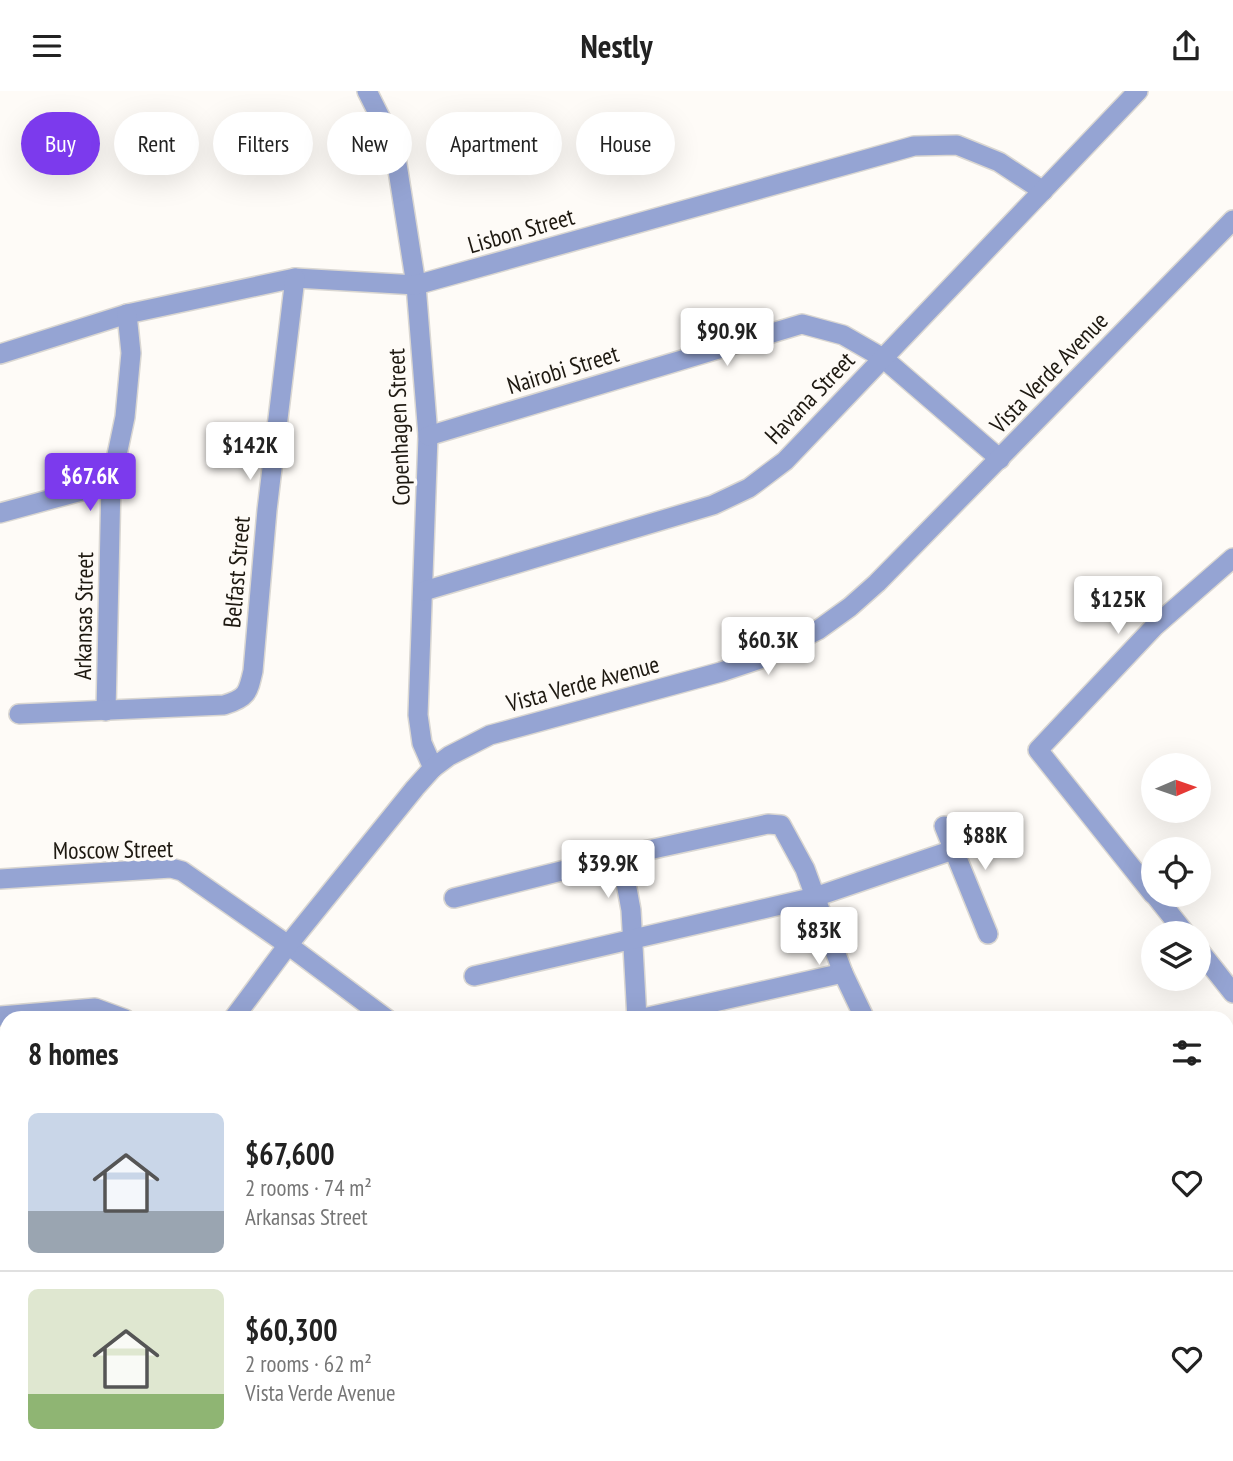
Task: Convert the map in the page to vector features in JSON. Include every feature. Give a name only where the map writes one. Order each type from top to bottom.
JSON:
[{"type":"street","name":"Copenhagen Street","points":[[367,91],[394,145],[416,285],[428,436],[418,715],[422,743],[433,768]]},
{"type":"street","name":"Havana Street","points":[[424,591],[713,505],[749,488],[785,461],[1138,91]]},
{"type":"street","name":"Lisbon Street","points":[[0,354],[127,314],[295,278],[416,285],[914,146],[957,145],[999,162],[1043,191]]},
{"type":"street","name":"Vista Verde Avenue","points":[[239,1011],[288,944],[433,768],[490,735],[721,672],[790,646],[818,630],[877,583],[1233,220]]},
{"type":"street","name":"Belfast Street","points":[[106,711],[224,705],[241,700],[249,689],[295,278]]},
{"type":"street","name":"Arkansas Street","points":[[106,711],[111,483],[125,417],[131,353],[127,314]]},
{"type":"street","name":"Nairobi Street","points":[[428,436],[803,324],[844,335],[884,358],[1000,459]]},
{"type":"street","points":[[0,513],[111,483]]},
{"type":"street","points":[[1141,878],[1038,750],[1155,626],[1233,558]]},
{"type":"street","points":[[19,715],[106,711]]},
{"type":"street","points":[[454,898],[621,856],[768,824],[781,825],[805,869],[843,973],[861,1011]]},
{"type":"street","points":[[944,826],[988,934]]},
{"type":"street","points":[[474,976],[815,897],[953,849]]},
{"type":"street","points":[[621,856],[633,939],[638,1011]]},
{"type":"street","name":"Moscow Street","points":[[0,879],[171,868],[182,871],[288,944],[376,1011]]},
{"type":"street","points":[[1164,907],[1175,921]]},
{"type":"street","points":[[1211,965],[1233,993]]},
{"type":"street","points":[[674,1011],[843,973]]},
{"type":"street","points":[[59,1011],[95,1008],[103,1011]]}]
